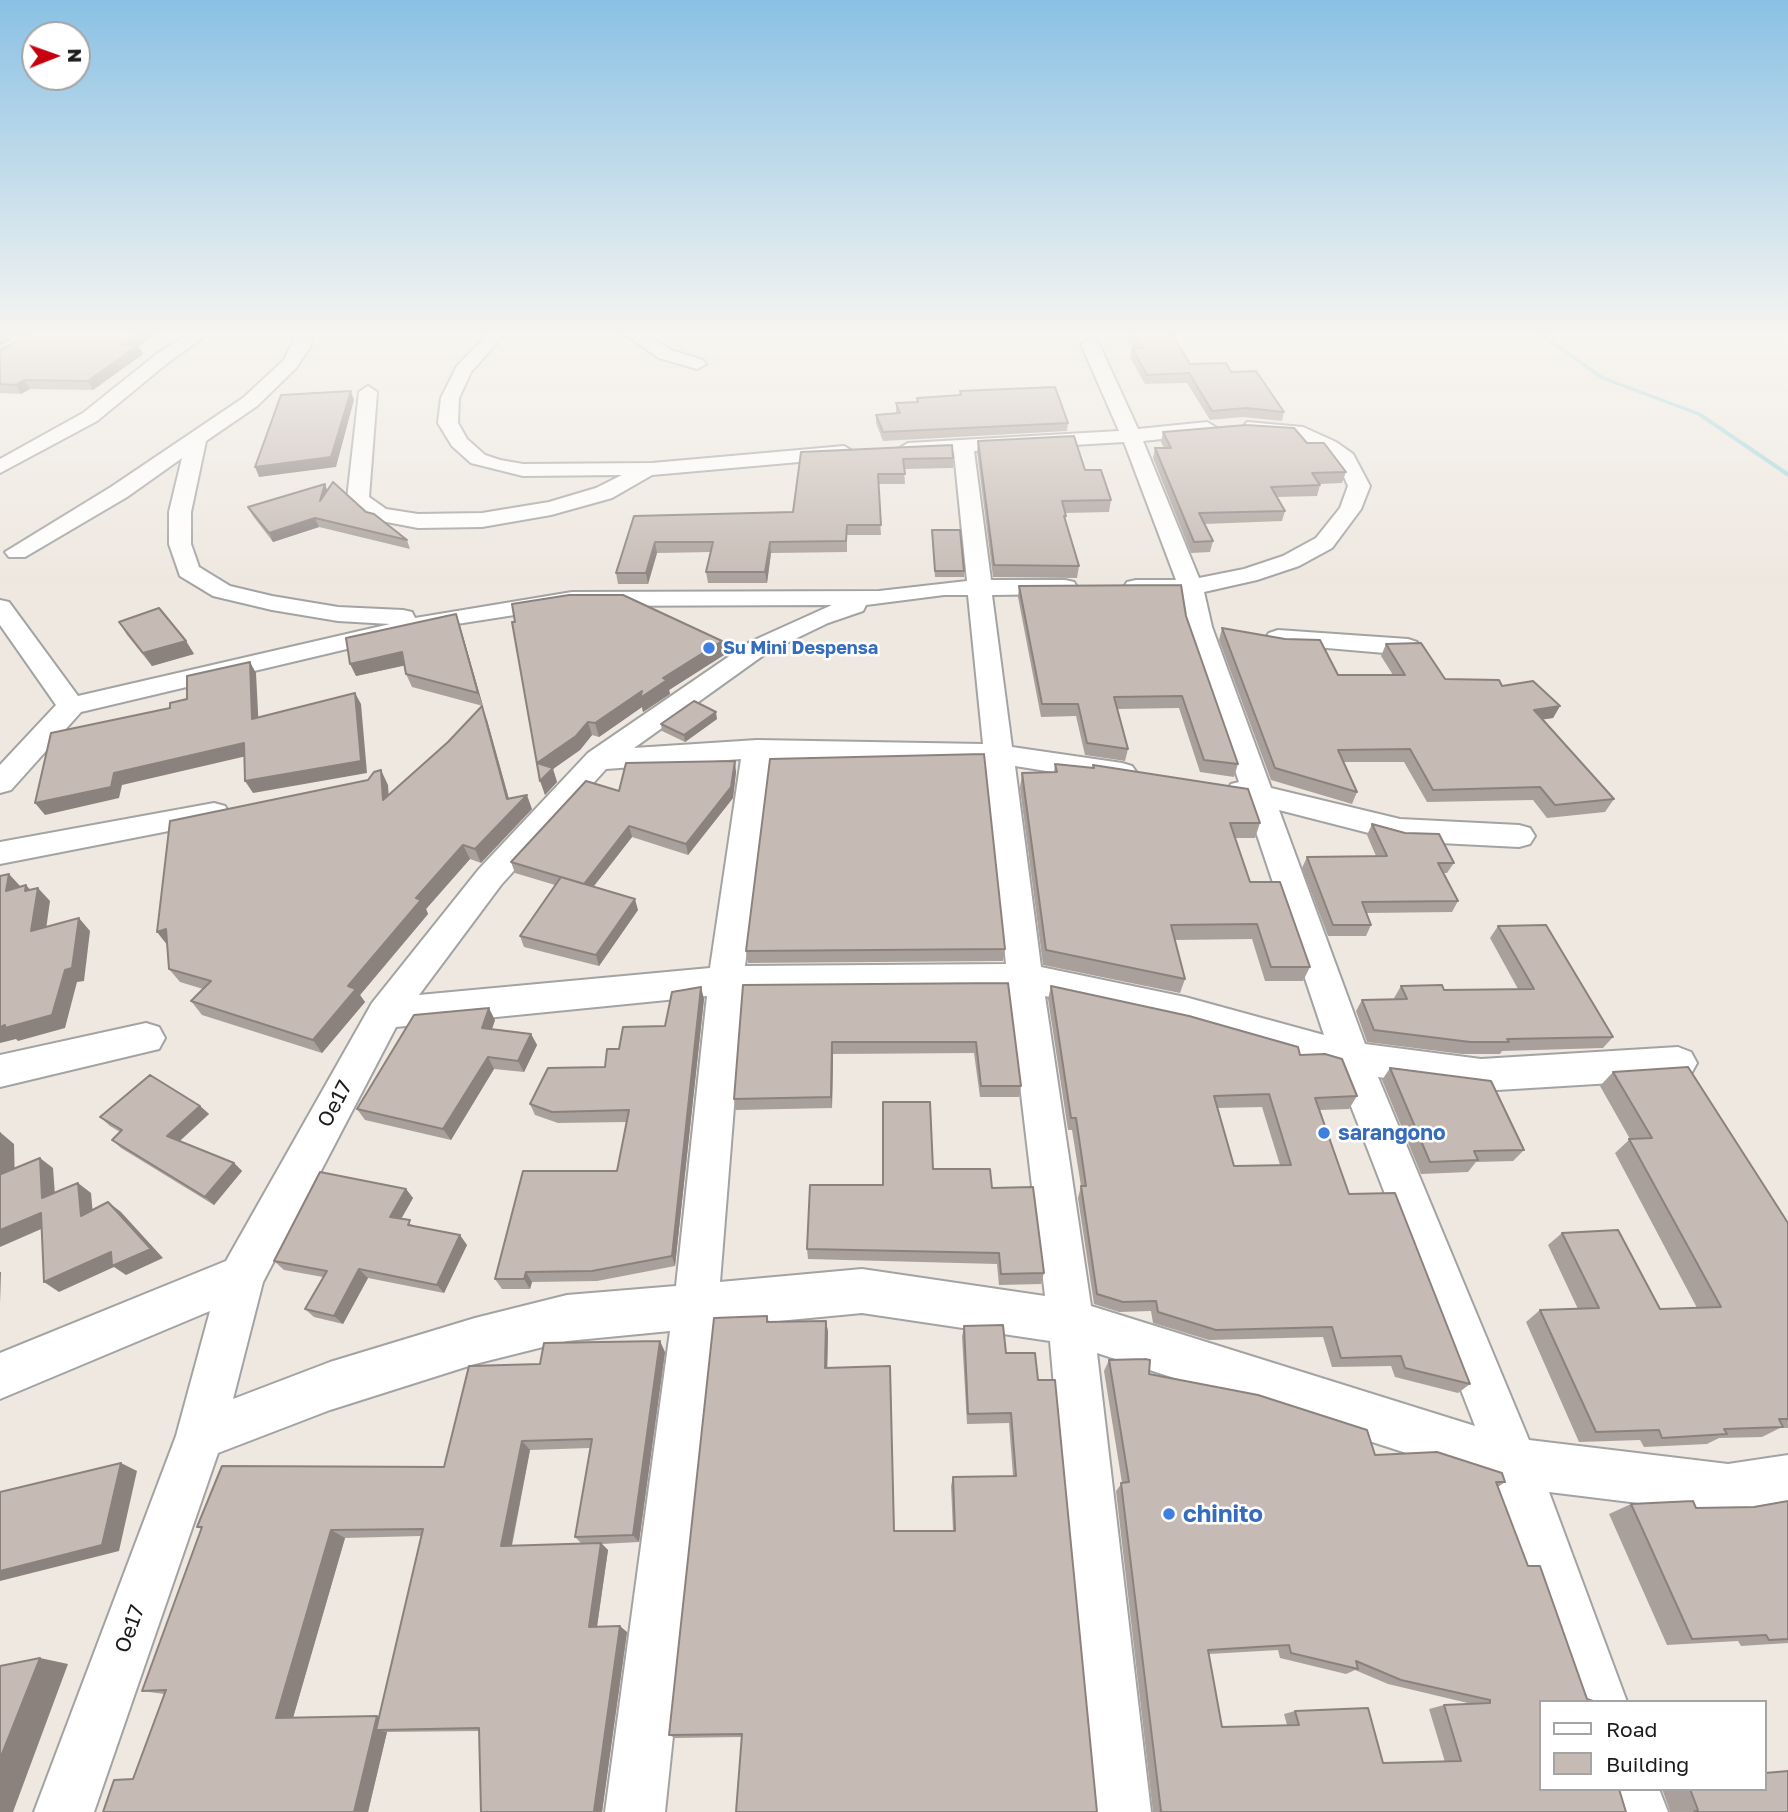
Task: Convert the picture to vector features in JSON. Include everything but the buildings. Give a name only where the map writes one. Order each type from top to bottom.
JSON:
[{"type":"street","points":[[0,467],[89,418]]},
{"type":"street","points":[[6,555],[119,492],[226,418]]},
{"type":"street","points":[[366,418],[358,499],[379,514],[418,521],[482,520],[551,508],[604,493],[652,469]]},
{"type":"street","points":[[448,418],[448,423],[459,442],[478,459],[523,470],[652,469],[778,455],[1132,436],[1243,426],[1296,431],[1329,446],[1346,458],[1354,472],[1359,485],[1350,509],[1324,543],[1291,561],[1249,575],[1191,587],[1111,587]]},
{"type":"street","points":[[1124,418],[1191,587],[1224,630],[1257,793],[1351,1058],[1514,1463],[1598,1700]]},
{"type":"street","points":[[196,440],[180,512],[180,544],[188,571],[222,591],[272,604],[338,614],[444,619]]},
{"type":"street","points":[[963,446],[1025,978],[1071,1322],[1121,1812]]},
{"type":"street","points":[[0,783],[71,706],[444,619],[572,599],[879,598],[923,590],[979,587],[1085,587]]},
{"type":"street","name":"Oe17","points":[[64,1812],[200,1436],[242,1276],[385,1013],[489,877],[598,760],[759,647],[818,618],[879,598]]},
{"type":"street","points":[[0,607],[71,706]]},
{"type":"street","points":[[1224,630],[1408,647]]},
{"type":"street","points":[[635,1812],[696,1307],[726,980],[757,749]]},
{"type":"street","points":[[598,760],[757,749],[998,754],[1143,776]]},
{"type":"street","points":[[1219,788],[1257,793],[1400,830],[1518,836]]},
{"type":"street","points":[[0,853],[244,808]]},
{"type":"street","points":[[385,1013],[726,980],[1025,978],[1185,1012],[1351,1058],[1481,1075],[1678,1063]]},
{"type":"street","points":[[0,1071],[146,1038]]},
{"type":"street","points":[[0,1376],[242,1276]]},
{"type":"street","points":[[200,1436],[330,1386],[475,1341],[567,1318],[862,1291],[1071,1322],[1514,1463],[1728,1489],[1788,1480]]},
{"type":"street","points":[[1631,1791],[1638,1812]]},
{"type":"waterway","points":[[1704,418],[1788,475]]},
{"type":"place","name":"Su Mini Despensa","points":[[709,648]]},
{"type":"place","name":"sarangono","points":[[1324,1133]]},
{"type":"place","name":"chinito","points":[[1169,1514]]}]
